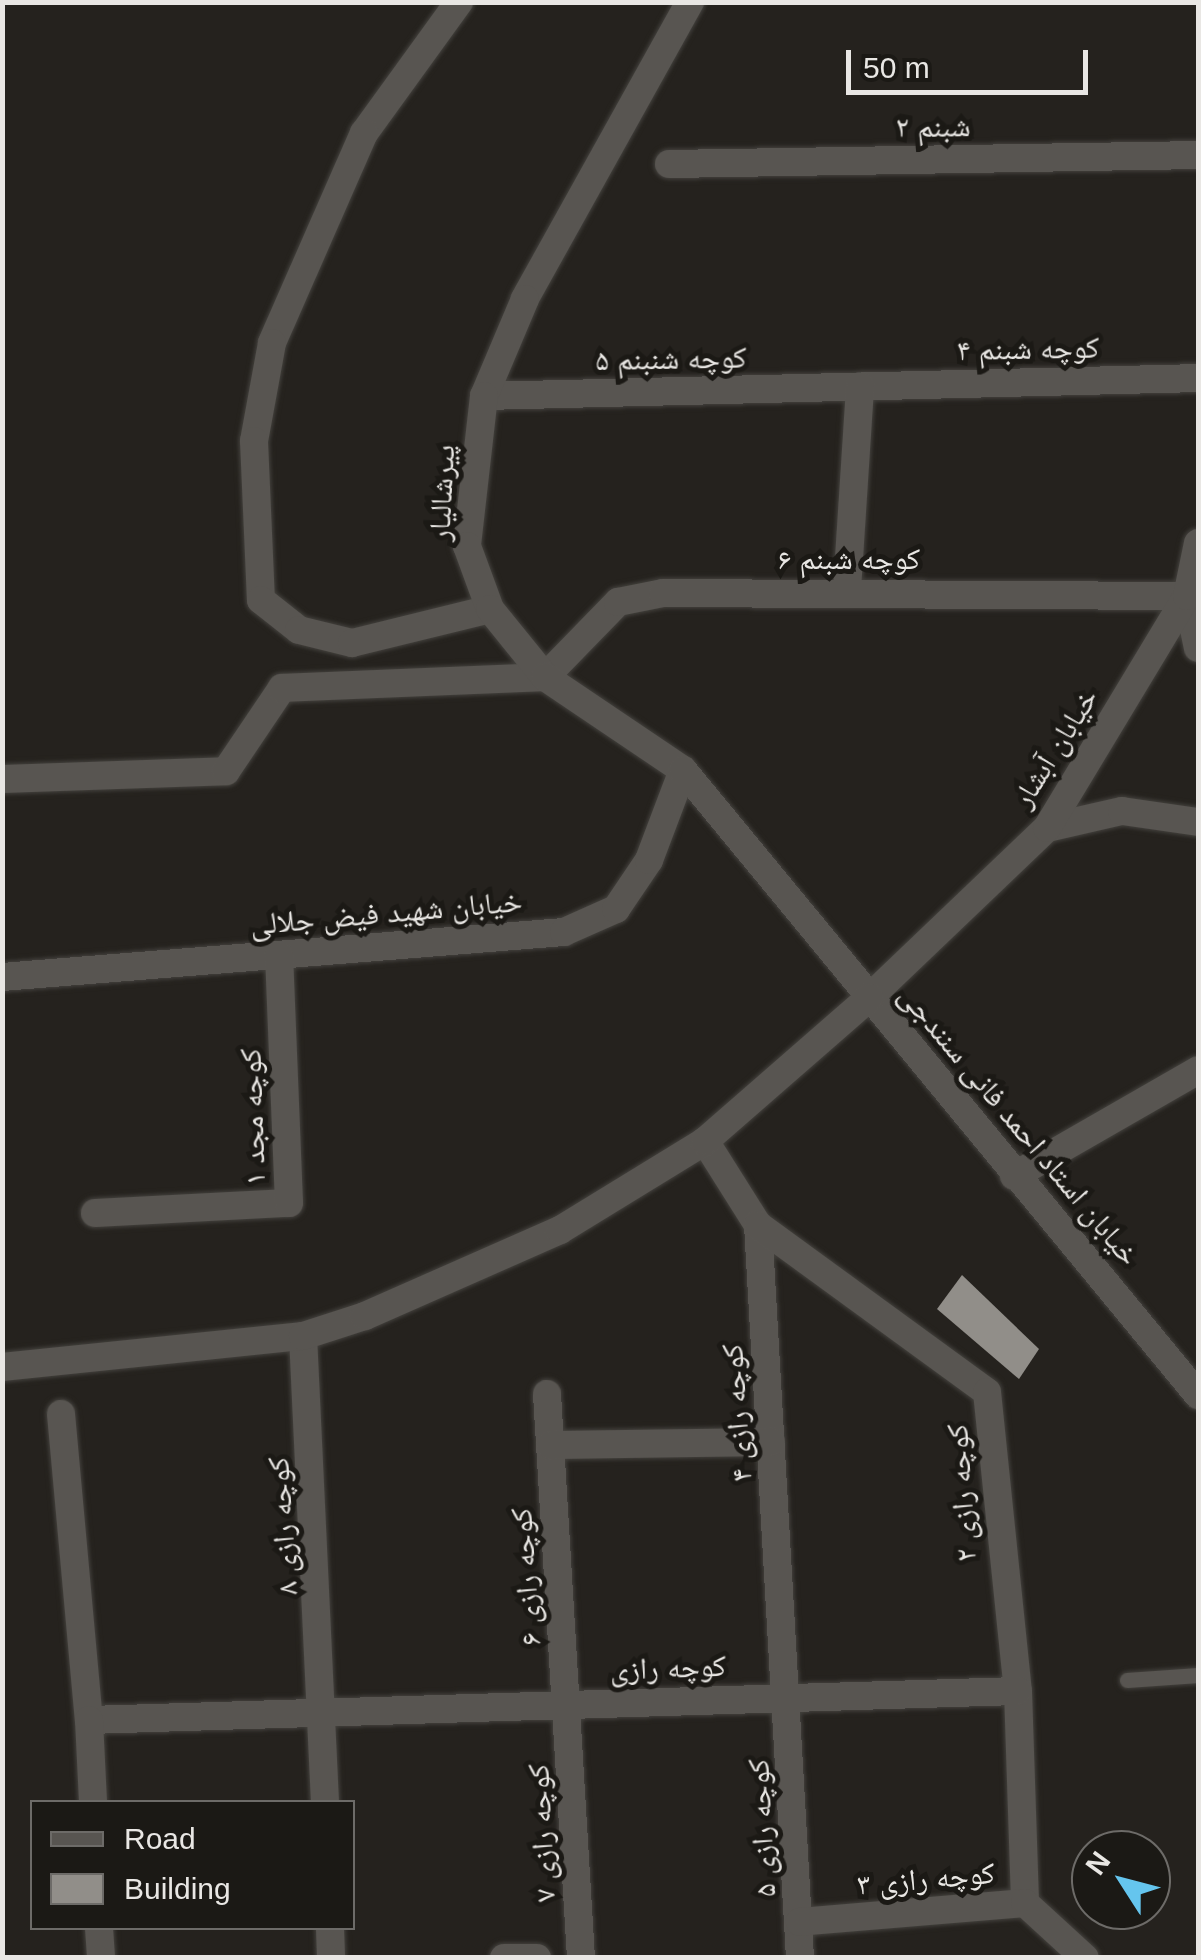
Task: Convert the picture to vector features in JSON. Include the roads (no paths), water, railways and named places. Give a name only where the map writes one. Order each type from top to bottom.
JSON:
[{"type":"street","points":[[426,2],[431,37]]},
{"type":"street","points":[[459,2],[364,133],[272,343],[254,441],[261,600],[298,630],[352,642],[490,609]]},
{"type":"street","name":"پیرشالیار","points":[[690,2],[525,299],[484,396],[467,546],[490,609],[544,677],[683,770],[869,998]]},
{"type":"street","name":"شبنم ۲","points":[[669,164],[1198,156]]},
{"type":"street","name":"کوچه شبنم ۴","points":[[860,386],[1198,378]]},
{"type":"street","points":[[847,590],[860,386]]},
{"type":"street","name":"کوچه شنبنم ۵","points":[[484,396],[860,386]]},
{"type":"street","name":"خیابان آبشار","points":[[869,998],[1047,828],[1187,596],[1198,543]]},
{"type":"street","name":"کوچه شبنم ۶","points":[[544,677],[618,602],[847,590],[1187,596]]},
{"type":"street","name":"خیابان آبشار","points":[[1187,596],[1198,648]]},
{"type":"street","points":[[2,779],[226,771],[282,688],[544,677]]},
{"type":"street","name":"خیابان شهید فیض جلالی","points":[[2,977],[564,932],[616,909],[649,860],[683,770]]},
{"type":"street","points":[[1047,828],[1122,811],[1198,822]]},
{"type":"street","name":"کوچه مجد ۱","points":[[95,1212],[289,1203],[279,954]]},
{"type":"street","name":"خیابان استاد احمد فانی سنندجی","points":[[2,1367],[303,1336],[560,1230],[705,1141],[869,998],[1198,1394]]},
{"type":"street","points":[[1014,1176],[1198,1070]]},
{"type":"street","name":"کوچه رازی ۴","points":[[705,1141],[758,1226],[791,1695]]},
{"type":"street","name":"کوچه رازی ۲","points":[[758,1226],[988,1392],[1018,1691]]},
{"type":"street","name":"کوچه رازی ۸","points":[[303,1336],[325,1800]]},
{"type":"street","name":"کوچه رازی ۶","points":[[547,1394],[568,1704]]},
{"type":"street","points":[[61,1414],[93,1800]]},
{"type":"street","points":[[550,1445],[771,1442]]},
{"type":"street","name":"کوچه رازی","points":[[89,1720],[791,1695],[1018,1691]]},
{"type":"street","name":"کوچه رازی ۳","points":[[800,1922],[1025,1903],[1018,1691]]},
{"type":"street","name":"کوچه رازی ۵","points":[[791,1695],[800,1958]]},
{"type":"street","name":"کوچه رازی ۷","points":[[568,1704],[581,1958]]},
{"type":"street","points":[[1025,1903],[1085,1958]]},
{"type":"street","points":[[99,1930],[100,1958]]},
{"type":"street","points":[[330,1930],[331,1958]]},
{"type":"street","points":[[504,1958],[537,1958]]},
{"type":"lane","points":[[1127,1680],[1198,1676]]}]
